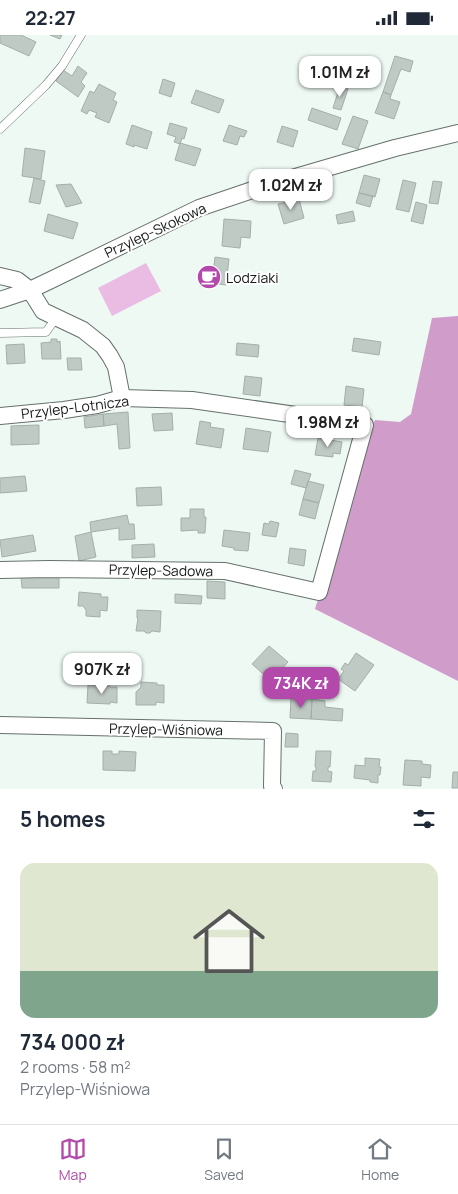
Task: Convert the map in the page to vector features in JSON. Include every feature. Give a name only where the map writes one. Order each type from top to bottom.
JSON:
[{"type":"street","name":"Przylep-Skokowa","points":[[0,300],[30,289],[199,208],[258,188],[395,148],[458,133]]},
{"type":"street","points":[[0,276],[17,280],[30,289],[43,311],[83,330],[103,345],[116,367],[122,399]]},
{"type":"street","name":"Przylep-Lotnicza","points":[[0,416],[64,410],[122,399],[192,400],[365,425],[319,592]]},
{"type":"street","name":"Przylep-Sadowa","points":[[0,571],[49,569],[225,571],[319,592]]},
{"type":"street","name":"Przylep-Wiśniowa","points":[[0,725],[274,731],[272,786],[274,789]]},
{"type":"lane","points":[[0,129],[46,85],[62,65],[81,35]]},
{"type":"lane","points":[[0,333],[46,332],[56,318]]},
{"type":"shaded area","points":[[146,263],[161,291],[112,316],[98,288]]},
{"type":"shaded area","points":[[458,316],[458,681],[315,609],[375,420],[400,422],[411,414],[432,318]]},
{"type":"building","points":[[0,35],[21,35],[36,42],[29,56],[0,43]]},
{"type":"building","points":[[50,35],[62,35],[60,39]]},
{"type":"building","points":[[395,56],[413,61],[410,72],[401,69],[391,95],[383,92]]},
{"type":"building","points":[[78,66],[87,73],[81,82],[85,86],[78,97],[56,81],[63,70],[72,76]]},
{"type":"building","points":[[163,79],[175,83],[171,97],[159,93]]},
{"type":"building","points":[[99,84],[116,93],[113,100],[117,102],[109,123],[95,117],[97,113],[89,110],[87,114],[81,111],[90,91],[94,93]]},
{"type":"building","points":[[340,86],[348,89],[341,110],[333,108]]},
{"type":"building","points":[[196,90],[224,100],[219,113],[191,103]]},
{"type":"building","points":[[383,92],[391,95],[390,99],[400,102],[394,119],[375,113]]},
{"type":"building","points":[[312,108],[341,118],[337,130],[308,120]]},
{"type":"building","points":[[353,116],[368,121],[358,149],[342,144]]},
{"type":"building","points":[[170,123],[187,128],[184,139],[182,138],[180,144],[174,142],[176,137],[167,134]]},
{"type":"building","points":[[132,125],[152,132],[147,149],[126,144]]},
{"type":"building","points":[[229,125],[247,131],[244,137],[240,136],[237,145],[223,141]]},
{"type":"building","points":[[282,126],[298,131],[293,147],[277,142]]},
{"type":"building","points":[[180,143],[201,149],[195,166],[175,160]]},
{"type":"building","points":[[25,148],[45,151],[41,179],[22,176]]},
{"type":"building","points":[[364,175],[380,179],[375,197],[359,193]]},
{"type":"building","points":[[34,178],[45,181],[40,204],[29,202]]},
{"type":"building","points":[[403,180],[416,183],[409,212],[396,209]]},
{"type":"building","points":[[433,181],[442,182],[438,204],[429,203]]},
{"type":"building","points":[[71,184],[82,203],[66,207],[56,185]]},
{"type":"building","points":[[359,193],[373,196],[370,207],[356,203]]},
{"type":"building","points":[[299,199],[304,218],[284,224],[278,204]]},
{"type":"building","points":[[416,202],[427,205],[423,224],[411,221]]},
{"type":"building","points":[[353,211],[355,221],[338,224],[336,215]]},
{"type":"building","points":[[48,214],[78,223],[73,239],[44,231]]},
{"type":"building","points":[[224,219],[251,221],[250,238],[241,237],[240,248],[222,246]]},
{"type":"building","points":[[215,257],[229,259],[226,285],[212,283]]},
{"type":"building","points":[[354,338],[381,342],[379,355],[352,351]]},
{"type":"building","points":[[51,339],[57,339],[57,342],[60,341],[61,359],[42,359],[41,343],[51,342]]},
{"type":"building","points":[[237,343],[259,345],[258,357],[236,355]]},
{"type":"building","points":[[24,344],[25,363],[7,364],[6,345]]},
{"type":"building","points":[[67,358],[81,358],[82,370],[68,370]]},
{"type":"building","points":[[245,376],[262,378],[260,396],[243,394]]},
{"type":"building","points":[[346,386],[364,389],[362,407],[344,405]]},
{"type":"building","points":[[128,412],[130,448],[119,449],[117,424],[104,426],[103,414]]},
{"type":"building","points":[[172,413],[173,430],[154,431],[152,414]]},
{"type":"building","points":[[103,414],[104,426],[85,428],[84,417]]},
{"type":"building","points":[[200,421],[211,423],[210,427],[224,429],[221,448],[196,444]]},
{"type":"building","points":[[39,425],[39,444],[11,445],[11,426]]},
{"type":"building","points":[[246,428],[271,432],[268,452],[243,449]]},
{"type":"building","points":[[318,438],[342,442],[340,454],[333,453],[333,457],[315,455]]},
{"type":"building","points":[[295,470],[311,474],[306,488],[291,484]]},
{"type":"building","points":[[25,476],[27,491],[0,493],[0,478]]},
{"type":"building","points":[[308,481],[324,485],[319,503],[303,499]]},
{"type":"building","points":[[161,487],[162,505],[137,506],[136,488]]},
{"type":"building","points":[[303,499],[319,503],[315,519],[299,515]]},
{"type":"building","points":[[190,509],[204,509],[204,517],[206,517],[205,533],[198,533],[198,530],[181,531],[181,518],[190,518]]},
{"type":"building","points":[[127,515],[129,524],[134,524],[135,539],[119,540],[119,528],[91,532],[90,522]]},
{"type":"building","points":[[270,521],[279,523],[276,537],[262,535],[264,523],[269,524]]},
{"type":"building","points":[[224,530],[250,533],[248,551],[234,550],[234,548],[222,546]]},
{"type":"building","points":[[91,532],[96,557],[79,561],[75,536]]},
{"type":"building","points":[[33,535],[36,551],[2,557],[0,540]]},
{"type":"building","points":[[154,544],[155,557],[132,558],[132,545]]},
{"type":"building","points":[[290,548],[306,550],[304,566],[288,563]]},
{"type":"building","points":[[21,577],[59,577],[59,588],[22,588]]},
{"type":"building","points":[[207,581],[225,582],[225,599],[207,598]]},
{"type":"building","points":[[79,592],[101,594],[101,597],[108,597],[107,611],[100,610],[100,617],[86,616],[86,610],[83,606],[78,606]]},
{"type":"building","points":[[175,594],[202,596],[201,604],[175,603]]},
{"type":"building","points":[[137,610],[161,611],[160,632],[152,631],[146,633],[144,631],[136,631]]},
{"type":"building","points":[[269,646],[288,662],[271,681],[252,664]]},
{"type":"building","points":[[356,653],[374,665],[355,691],[338,679],[344,671],[341,669],[345,663],[348,665]]},
{"type":"building","points":[[141,682],[164,685],[164,703],[156,702],[156,705],[136,705],[136,692],[141,687]]},
{"type":"building","points":[[88,685],[117,687],[117,703],[87,703]]},
{"type":"building","points":[[291,698],[312,699],[311,719],[290,718]]},
{"type":"building","points":[[312,699],[325,701],[325,707],[343,709],[342,721],[311,719]]},
{"type":"building","points":[[286,733],[298,734],[298,747],[285,747]]},
{"type":"building","points":[[103,751],[112,751],[112,754],[119,754],[119,751],[136,752],[135,771],[103,770]]},
{"type":"building","points":[[316,751],[331,751],[328,771],[332,772],[331,782],[312,781],[313,771],[316,771]]},
{"type":"building","points":[[365,758],[380,759],[379,767],[381,767],[378,783],[354,778],[355,765],[365,766]]},
{"type":"building","points":[[405,760],[422,761],[422,764],[431,765],[430,778],[421,777],[421,786],[403,785]]},
{"type":"building","points":[[453,772],[458,772],[458,788],[452,788]]},
{"type":"place","name":"Lodziaki","points":[[209,277]]}]
